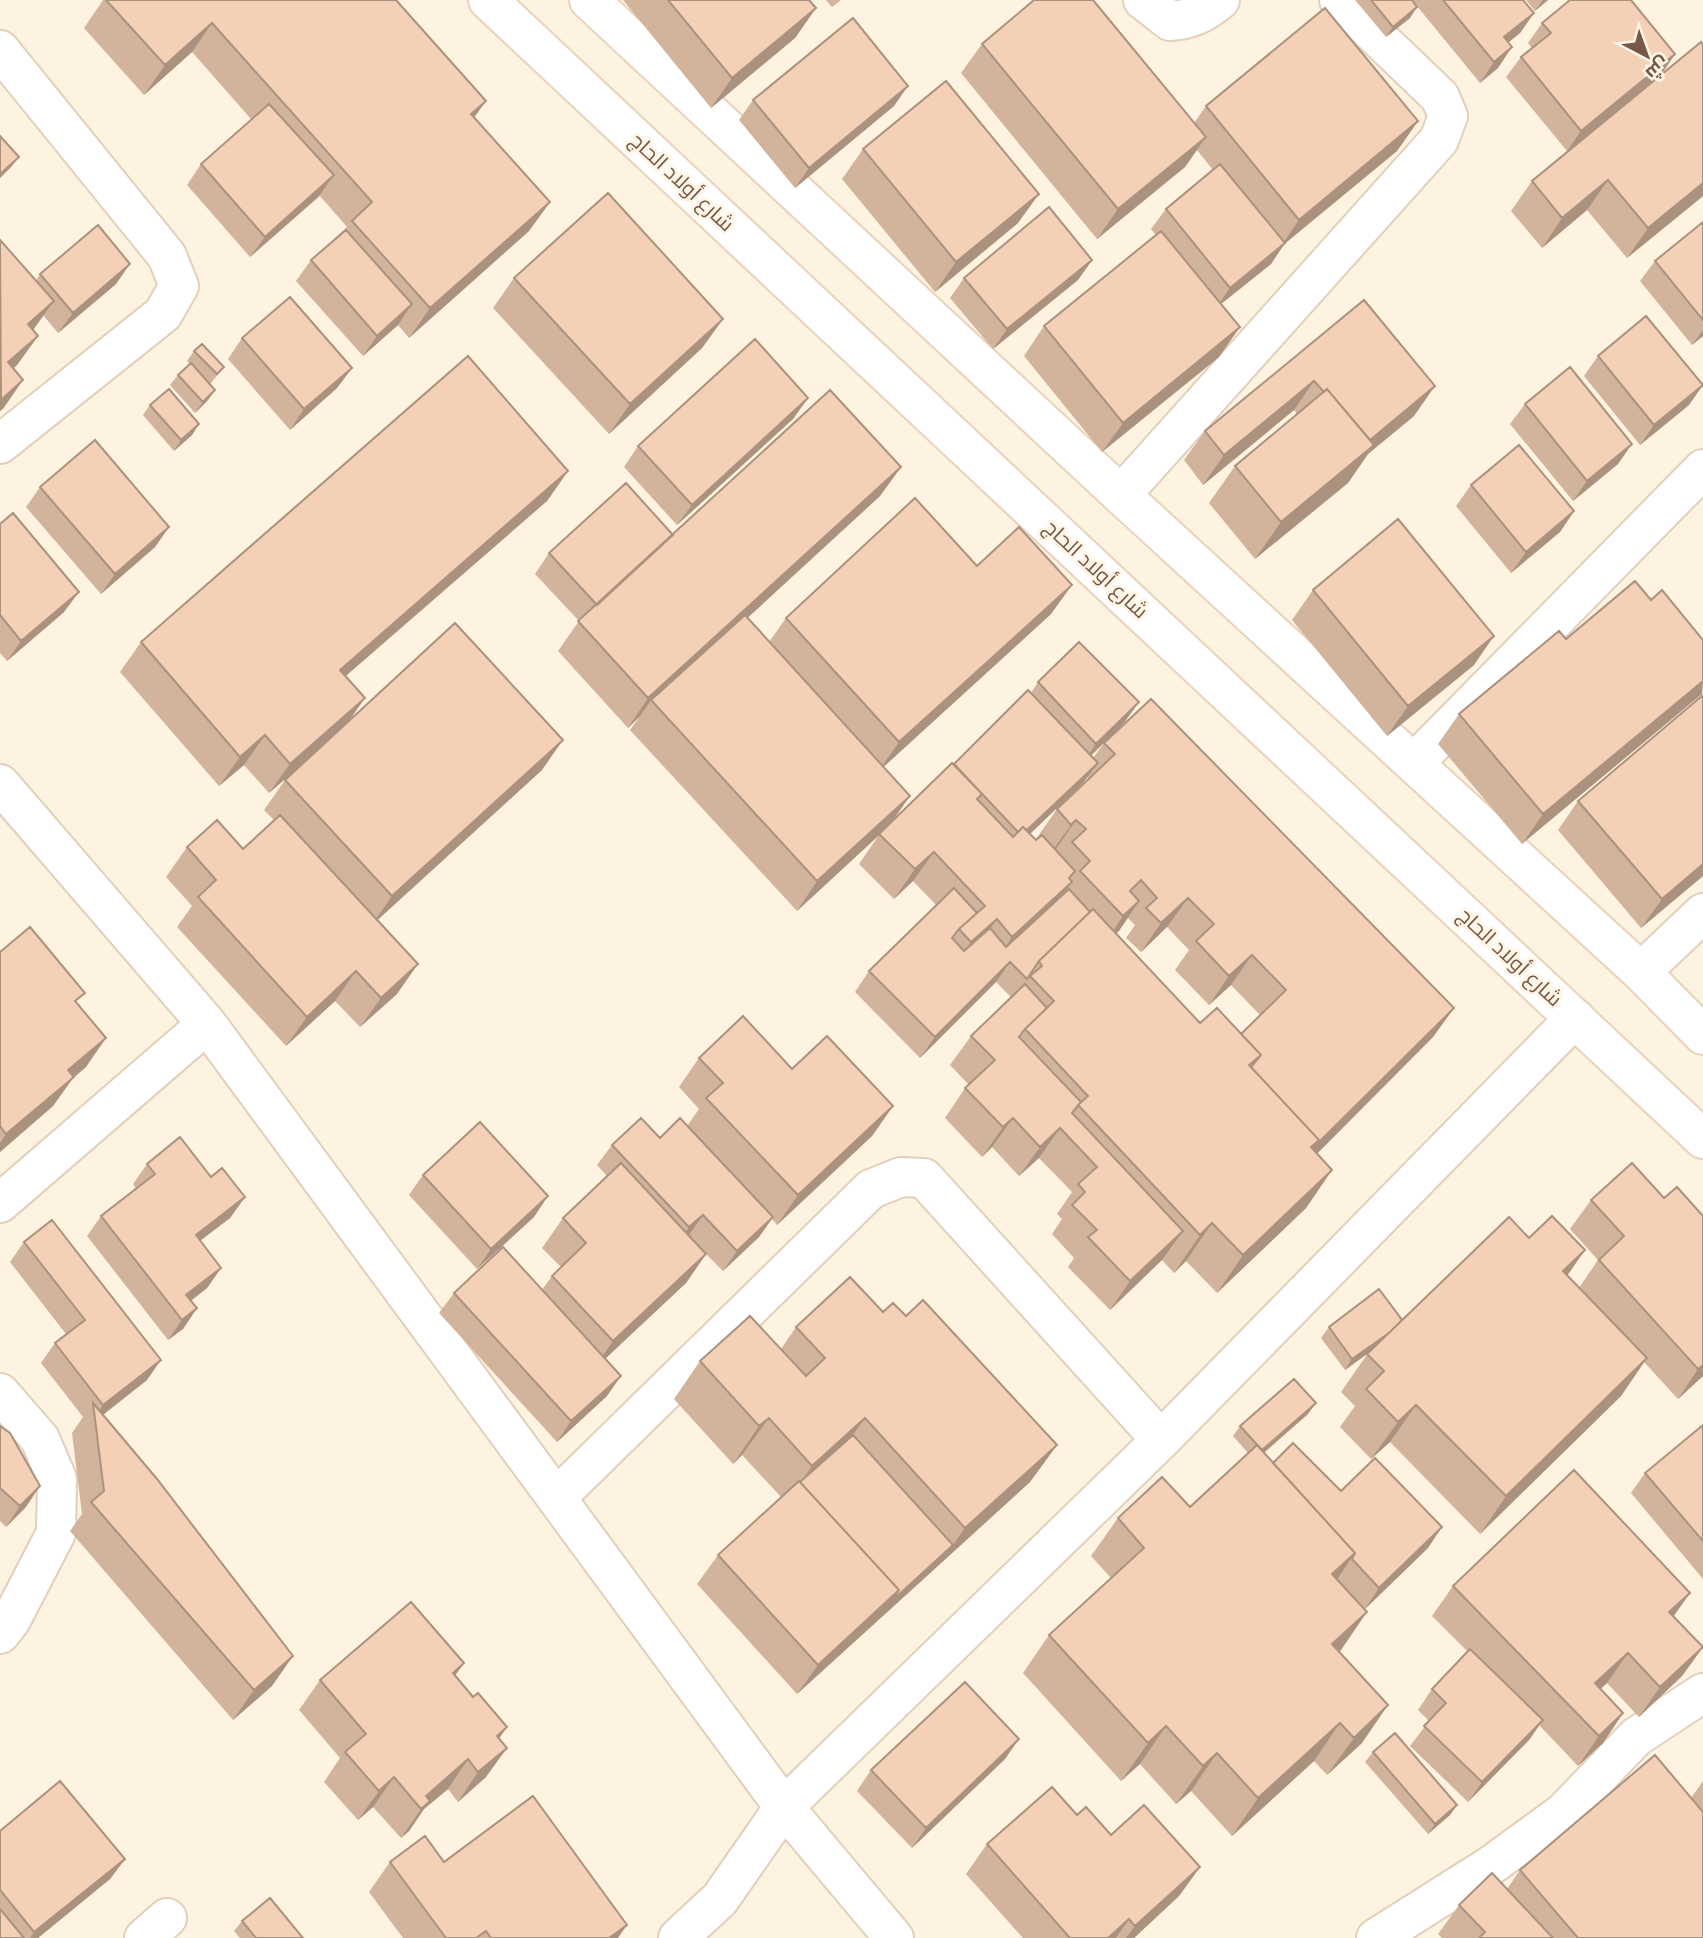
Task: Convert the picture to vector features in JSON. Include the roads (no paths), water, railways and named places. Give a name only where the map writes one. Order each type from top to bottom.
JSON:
[{"type":"street","name":"شارع أولاد الحاج","points":[[488,0],[1703,1139]]},
{"type":"street","points":[[589,0],[1121,495],[1641,972],[1703,1035]]},
{"type":"street","points":[[1143,0],[1170,21],[1187,20],[1220,0]]},
{"type":"street","points":[[1121,495],[1439,141],[1448,116],[1440,97],[1339,0]]},
{"type":"street","points":[[0,50],[167,256],[179,286],[163,314],[0,444]]},
{"type":"street","points":[[1413,763],[1703,469]]},
{"type":"street","points":[[0,784],[207,1024],[784,1807],[894,1938]]},
{"type":"street","points":[[1641,972],[1703,913]]},
{"type":"street","points":[[678,1938],[720,1899],[784,1807],[1161,1440],[1575,1018]]},
{"type":"street","points":[[0,1203],[207,1024]]},
{"type":"street","points":[[556,1498],[871,1189],[901,1177],[924,1178],[1161,1440]]},
{"type":"street","points":[[0,1393],[40,1439],[57,1479],[57,1492],[56,1533],[11,1620],[0,1634]]},
{"type":"street","points":[[1376,1938],[1490,1866],[1564,1812],[1636,1737],[1703,1693]]}]
